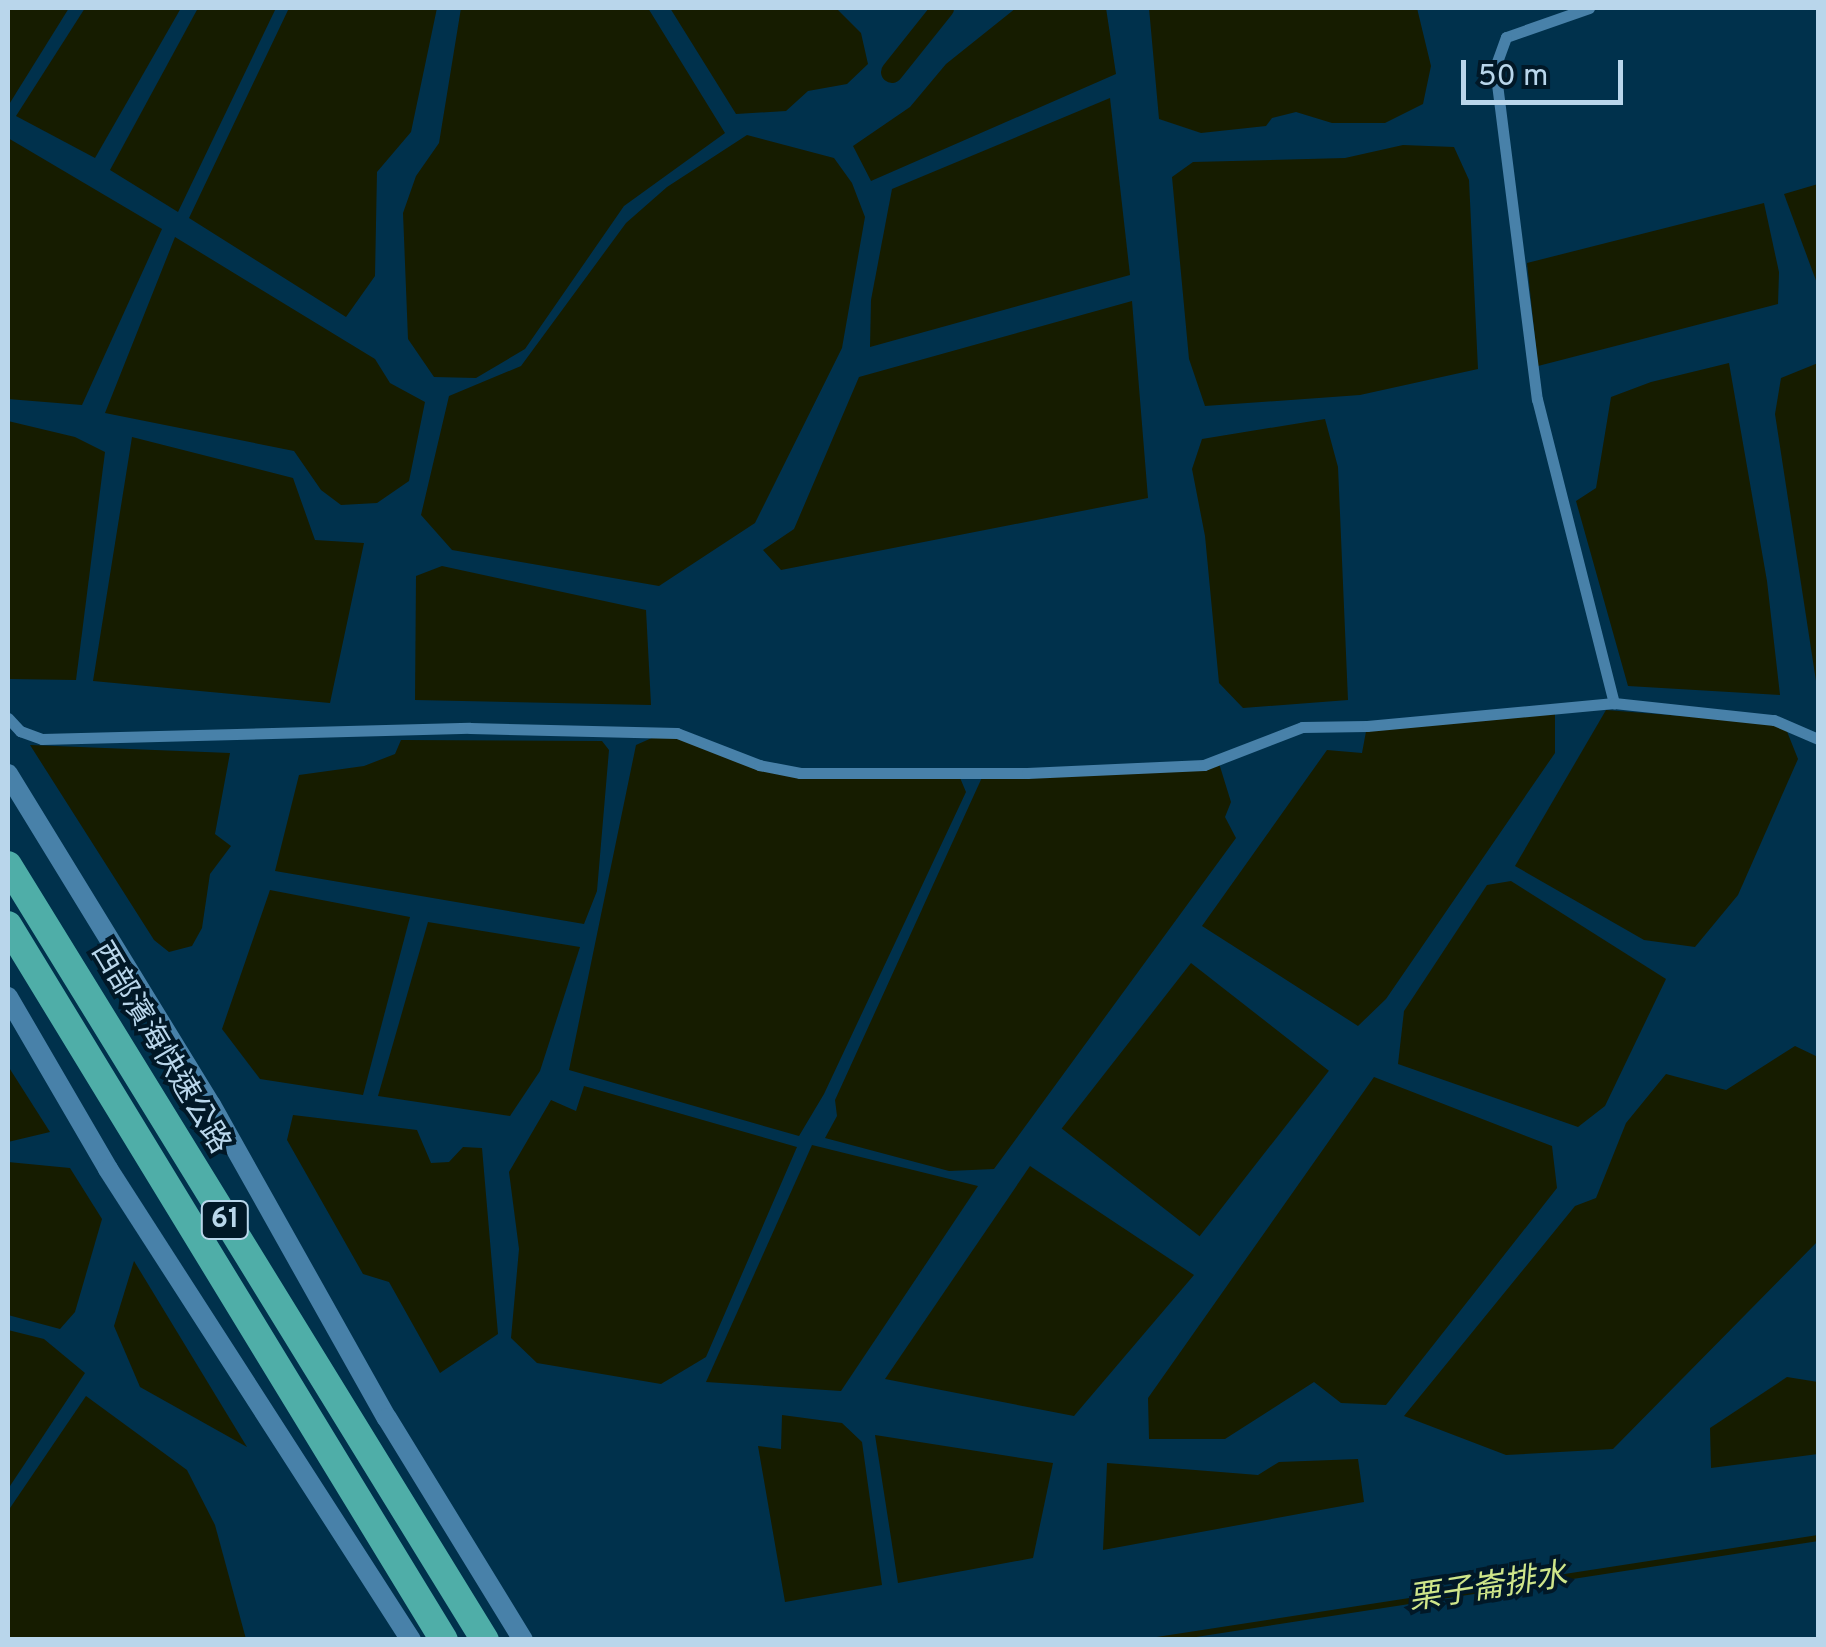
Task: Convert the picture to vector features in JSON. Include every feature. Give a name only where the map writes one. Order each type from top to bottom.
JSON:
[{"type":"highway","name":"西部濱海快速公路","points":[[8,865],[485,1640]]},
{"type":"highway","name":"61","points":[[8,925],[444,1640]]},
{"type":"street","points":[[8,774],[212,1105],[387,1418],[523,1640]]},
{"type":"street","points":[[8,996],[108,1169],[411,1640]]},
{"type":"lane","points":[[1589,8],[1506,38],[1495,68],[1537,399],[1614,704]]},
{"type":"lane","points":[[8,718],[20,731],[42,739],[470,728],[677,733],[758,765],[800,773],[1027,773],[1204,765],[1302,727],[1368,726],[1614,704],[1774,720],[1818,739]]},
{"type":"shaded area","points":[[8,8],[69,8],[8,106]]},
{"type":"shaded area","points":[[85,8],[181,8],[95,158],[16,116]]},
{"type":"shaded area","points":[[198,8],[276,8],[178,212],[110,170]]},
{"type":"shaded area","points":[[289,8],[437,8],[411,132],[377,172],[375,276],[346,317],[189,218]]},
{"type":"shaded area","points":[[461,8],[648,8],[725,133],[624,206],[525,349],[476,378],[434,377],[408,339],[403,213],[416,176],[439,143]]},
{"type":"shaded area","points":[[670,8],[836,8],[861,33],[868,64],[847,84],[808,91],[786,111],[736,114]]},
{"type":"shaded area","points":[[1016,8],[1106,8],[1116,74],[871,181],[853,146],[910,107],[946,64]]},
{"type":"shaded area","points":[[1149,8],[1417,8],[1431,66],[1423,104],[1385,123],[1332,123],[1296,112],[1272,118],[1266,126],[1201,133],[1159,119]]},
{"type":"shaded area","points":[[1110,98],[1130,275],[870,347],[871,300],[892,189]]},
{"type":"shaded area","points":[[747,135],[834,158],[852,183],[865,217],[842,348],[755,523],[659,586],[452,550],[421,515],[449,396],[521,366],[626,223],[667,187]]},
{"type":"shaded area","points":[[8,138],[162,229],[82,405],[8,399]]},
{"type":"shaded area","points":[[1403,145],[1454,147],[1469,180],[1478,369],[1360,395],[1205,406],[1189,359],[1172,177],[1193,162],[1345,158]]},
{"type":"shaded area","points":[[1818,184],[1818,286],[1784,194]]},
{"type":"shaded area","points":[[1764,203],[1779,272],[1778,304],[1538,366],[1527,263]]},
{"type":"shaded area","points":[[175,237],[375,359],[390,383],[425,402],[409,481],[377,503],[341,505],[321,490],[294,451],[105,413]]},
{"type":"shaded area","points":[[1132,301],[1148,498],[781,570],[763,550],[794,529],[859,377]]},
{"type":"shaded area","points":[[1729,363],[1767,581],[1780,695],[1628,686],[1576,501],[1596,488],[1611,397],[1651,382]]},
{"type":"shaded area","points":[[1818,363],[1818,694],[1775,414],[1781,378]]},
{"type":"shaded area","points":[[1325,419],[1338,467],[1348,700],[1243,708],[1219,683],[1205,536],[1192,469],[1202,439]]},
{"type":"shaded area","points":[[8,421],[75,437],[105,452],[76,680],[8,679]]},
{"type":"shaded area","points":[[132,437],[293,478],[315,540],[364,543],[330,703],[93,681]]},
{"type":"shaded area","points":[[442,566],[646,610],[651,705],[415,700],[416,576]]},
{"type":"shaded area","points":[[1606,710],[1784,724],[1798,759],[1738,895],[1695,947],[1644,940],[1515,866]]},
{"type":"shaded area","points":[[1555,712],[1555,753],[1386,999],[1358,1026],[1202,926],[1327,750],[1362,753],[1367,726]]},
{"type":"shaded area","points":[[663,733],[779,769],[958,773],[966,792],[824,1094],[799,1136],[569,1070],[636,745]]},
{"type":"shaded area","points":[[401,740],[602,741],[609,750],[597,891],[584,924],[275,871],[299,775],[364,766],[395,754]]},
{"type":"shaded area","points":[[30,745],[230,753],[215,834],[231,846],[210,874],[202,928],[192,946],[169,952],[154,940]]},
{"type":"shaded area","points":[[1218,760],[1231,802],[1225,817],[1236,838],[994,1169],[949,1171],[825,1138],[837,1116],[835,1100],[984,773]]},
{"type":"shaded area","points":[[1511,881],[1666,979],[1605,1106],[1578,1127],[1398,1064],[1404,1011],[1487,885]]},
{"type":"shaded area","points":[[270,890],[410,917],[363,1095],[260,1079],[222,1029]]},
{"type":"shaded area","points":[[428,922],[580,947],[540,1071],[510,1116],[378,1096]]},
{"type":"shaded area","points":[[1191,963],[1329,1071],[1200,1236],[1062,1128]]},
{"type":"shaded area","points":[[1795,1046],[1818,1057],[1818,1241],[1613,1449],[1506,1455],[1404,1416],[1575,1206],[1596,1198],[1626,1123],[1666,1074],[1726,1090]]},
{"type":"shaded area","points":[[8,1066],[50,1132],[8,1142]]},
{"type":"shaded area","points":[[1374,1077],[1552,1146],[1557,1188],[1386,1405],[1341,1403],[1314,1382],[1225,1439],[1149,1439],[1148,1398]]},
{"type":"shaded area","points":[[584,1086],[797,1147],[706,1357],[661,1384],[537,1363],[511,1338],[519,1249],[509,1172],[551,1100],[576,1111]]},
{"type":"shaded area","points":[[293,1115],[417,1130],[431,1163],[449,1162],[463,1147],[482,1148],[498,1334],[440,1373],[389,1282],[363,1274],[287,1140]]},
{"type":"shaded area","points":[[812,1145],[978,1186],[841,1391],[706,1382]]},
{"type":"shaded area","points":[[8,1162],[70,1168],[102,1219],[75,1312],[60,1329],[8,1315]]},
{"type":"shaded area","points":[[1030,1166],[1194,1275],[1074,1416],[885,1379]]},
{"type":"shaded area","points":[[134,1261],[247,1447],[140,1387],[114,1326]]},
{"type":"shaded area","points":[[8,1330],[44,1339],[85,1373],[8,1489]]},
{"type":"shaded area","points":[[1787,1377],[1818,1382],[1818,1454],[1711,1468],[1710,1428]]},
{"type":"shaded area","points":[[86,1396],[187,1470],[215,1525],[246,1639],[8,1639],[8,1511]]},
{"type":"shaded area","points":[[782,1415],[842,1423],[862,1442],[882,1585],[785,1602],[758,1446],[781,1449]]},
{"type":"shaded area","points":[[875,1435],[1053,1463],[1033,1558],[898,1583]]},
{"type":"shaded area","points":[[1358,1459],[1364,1502],[1103,1550],[1107,1463],[1258,1475],[1279,1462]]},
{"type":"waterway","points":[[892,72],[943,8]]},
{"type":"waterway","name":"栗子崙排水","points":[[1157,1640],[1818,1538]]}]
